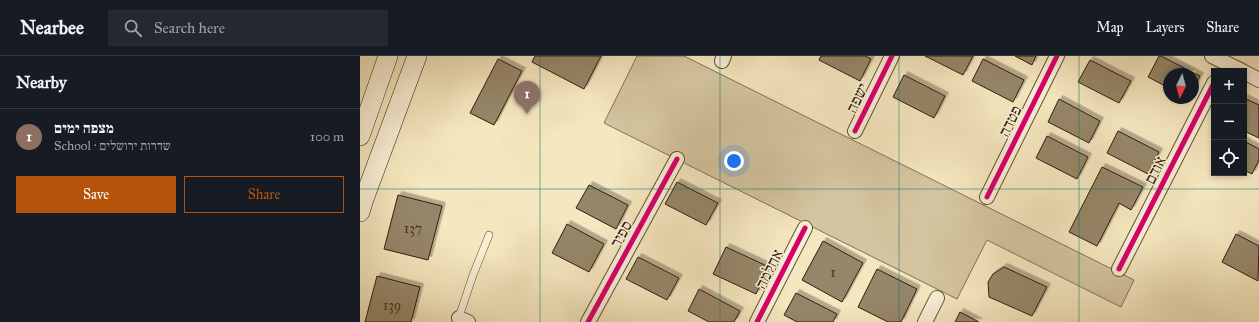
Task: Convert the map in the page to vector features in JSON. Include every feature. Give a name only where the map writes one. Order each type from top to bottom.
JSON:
[{"type":"main road","points":[[360,136],[388,56]]},
{"type":"main road","points":[[360,212],[417,56]]},
{"type":"street","name":"ישפה","points":[[855,131],[892,56]]},
{"type":"street","name":"פטדה","points":[[987,197],[1057,56]]},
{"type":"street","points":[[1221,61],[1235,68]]},
{"type":"street","points":[[1247,74],[1259,80]]},
{"type":"street","name":"אודם","points":[[1119,269],[1211,88]]},
{"type":"street","name":"ספיר","points":[[588,322],[677,159]]},
{"type":"street","name":"אחלמה","points":[[757,322],[805,228]]},
{"type":"street","points":[[925,322],[937,298]]},
{"type":"lane","points":[[461,321],[473,275],[489,234]]},
{"type":"shaded area","points":[[637,56],[684,56],[1134,280],[1121,307],[987,240],[957,299],[604,123]]},
{"type":"building","points":[[535,56],[601,56],[584,89],[532,62]]},
{"type":"building","points":[[821,56],[865,56],[871,59],[860,81],[819,60]]},
{"type":"building","points":[[925,56],[973,56],[963,75]]},
{"type":"building","points":[[1015,56],[1036,56],[1032,65]]},
{"type":"building","points":[[1159,56],[1184,68],[1163,68],[1163,85],[1148,77]]},
{"type":"building","points":[[498,59],[522,71],[494,125],[470,113]]},
{"type":"building","points":[[983,59],[1024,80],[1013,102],[972,81]]},
{"type":"building","points":[[1090,60],[1131,81],[1119,103],[1078,82]]},
{"type":"building","points":[[904,75],[945,96],[934,118],[893,97]]},
{"type":"building","points":[[1059,99],[1100,121],[1089,143],[1048,122]]},
{"type":"building","points":[[1247,99],[1259,105],[1259,138],[1247,132]]},
{"type":"building","points":[[1118,131],[1159,152],[1148,174],[1107,153]]},
{"type":"building","points":[[1047,136],[1088,157],[1077,179],[1036,158]]},
{"type":"building","points":[[1247,143],[1259,149],[1259,160],[1252,174],[1247,172]]},
{"type":"building","points":[[1102,167],[1143,187],[1131,210],[1119,203],[1097,246],[1069,232]]},
{"type":"building","points":[[677,182],[718,203],[706,225],[665,204]]},
{"type":"building","points":[[589,185],[628,205],[616,229],[576,208]]},
{"type":"building","points":[[398,195],[442,206],[428,260],[384,249]]},
{"type":"building","points":[[567,224],[604,244],[589,272],[552,253]]},
{"type":"building","points":[[1236,234],[1259,246],[1258,281],[1222,262]]},
{"type":"building","points":[[823,241],[863,263],[842,302],[802,280]]},
{"type":"building","points":[[726,247],[769,267],[756,294],[713,274]]},
{"type":"building","points":[[638,257],[679,278],[667,300],[626,279]]},
{"type":"building","points":[[1004,267],[1047,287],[1032,316],[989,297],[988,282],[993,274]]},
{"type":"building","points":[[877,269],[917,289],[901,322],[888,322],[858,307]]},
{"type":"building","points":[[377,276],[420,287],[411,322],[365,322]]},
{"type":"building","points":[[699,289],[740,311],[734,322],[709,322],[688,311]]},
{"type":"building","points":[[796,293],[837,314],[833,322],[797,322],[784,315]]},
{"type":"building","points":[[960,312],[979,322],[955,322]]},
{"type":"cycle path","points":[[855,131],[892,56]]},
{"type":"cycle path","points":[[987,197],[1057,56]]},
{"type":"cycle path","points":[[1119,269],[1211,89]]},
{"type":"cycle path","points":[[588,322],[677,159]]},
{"type":"cycle path","points":[[757,322],[805,228]]},
{"type":"place","name":"מצפה ימים","points":[[527,114]]}]
